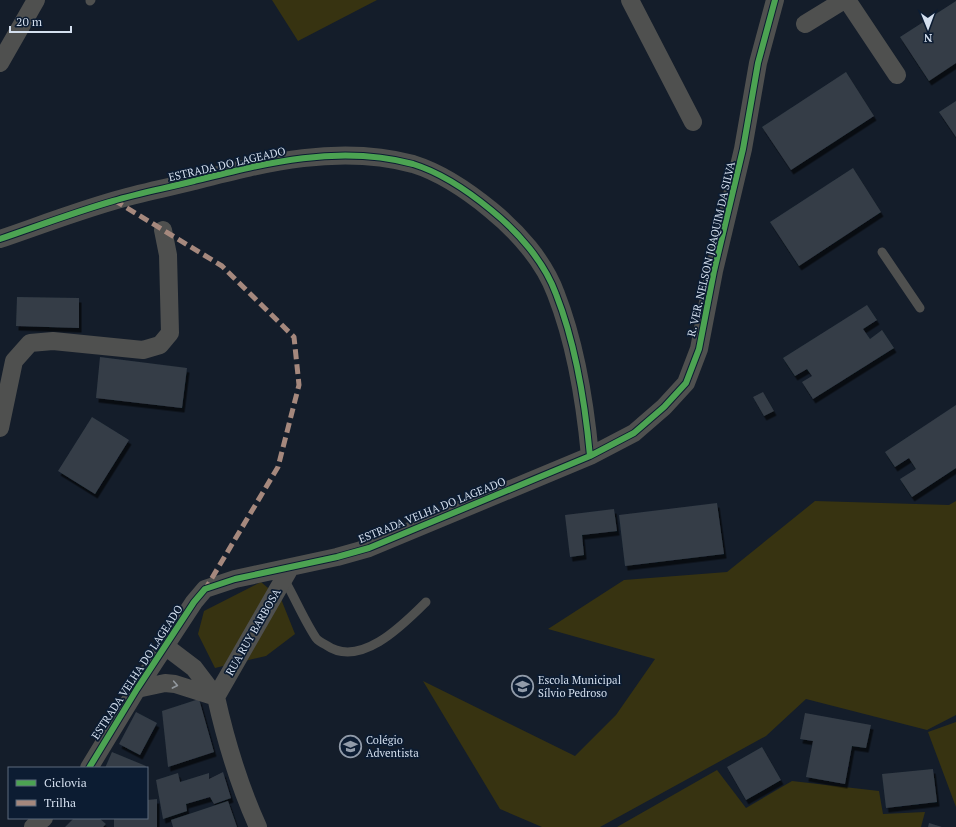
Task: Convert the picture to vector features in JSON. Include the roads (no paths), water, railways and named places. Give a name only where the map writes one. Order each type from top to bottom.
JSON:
[{"type":"street","points":[[0,63],[36,0]]},
{"type":"street","points":[[630,0],[693,122]]},
{"type":"street","name":"R. VER. NELSON JOAQUIM DA SILVA","points":[[590,456],[634,433],[664,407],[686,384],[699,349],[714,271],[743,149],[758,62],[775,0]]},
{"type":"street","points":[[805,24],[818,7],[844,0]]},
{"type":"street","points":[[847,0],[897,75]]},
{"type":"street","name":"ESTRADA DO LAGEADO","points":[[0,239],[114,200],[282,161],[324,155],[358,156],[413,164],[448,179],[479,200],[504,221],[544,269],[556,292],[571,344],[584,401],[590,456]]},
{"type":"street","points":[[0,428],[14,361],[30,343],[53,341],[143,350],[160,345],[170,334],[168,255],[163,230]]},
{"type":"street","name":"ESTRADA VELHA DO LAGEADO","points":[[89,767],[165,646],[194,602],[205,590],[235,579],[287,573],[396,538],[590,456]]},
{"type":"street","name":"RUA RUY BARBOSA","points":[[216,697],[287,573]]},
{"type":"street","points":[[165,646],[194,668],[216,697],[232,761],[243,795],[258,827]]},
{"type":"street","points":[[137,689],[165,683],[175,684],[216,697]]},
{"type":"street","points":[[33,827],[43,819]]},
{"type":"lane","points":[[882,252],[920,308]]},
{"type":"lane","name":"RUA RUY BARBOSA","points":[[287,573],[317,639],[332,650],[352,653],[385,638],[405,623],[426,602]]},
{"type":"place","name":"Escola Municipal Sílvio Pedroso","points":[[522,686]]},
{"type":"place","name":"Colégio Adventista","points":[[350,746]]}]
